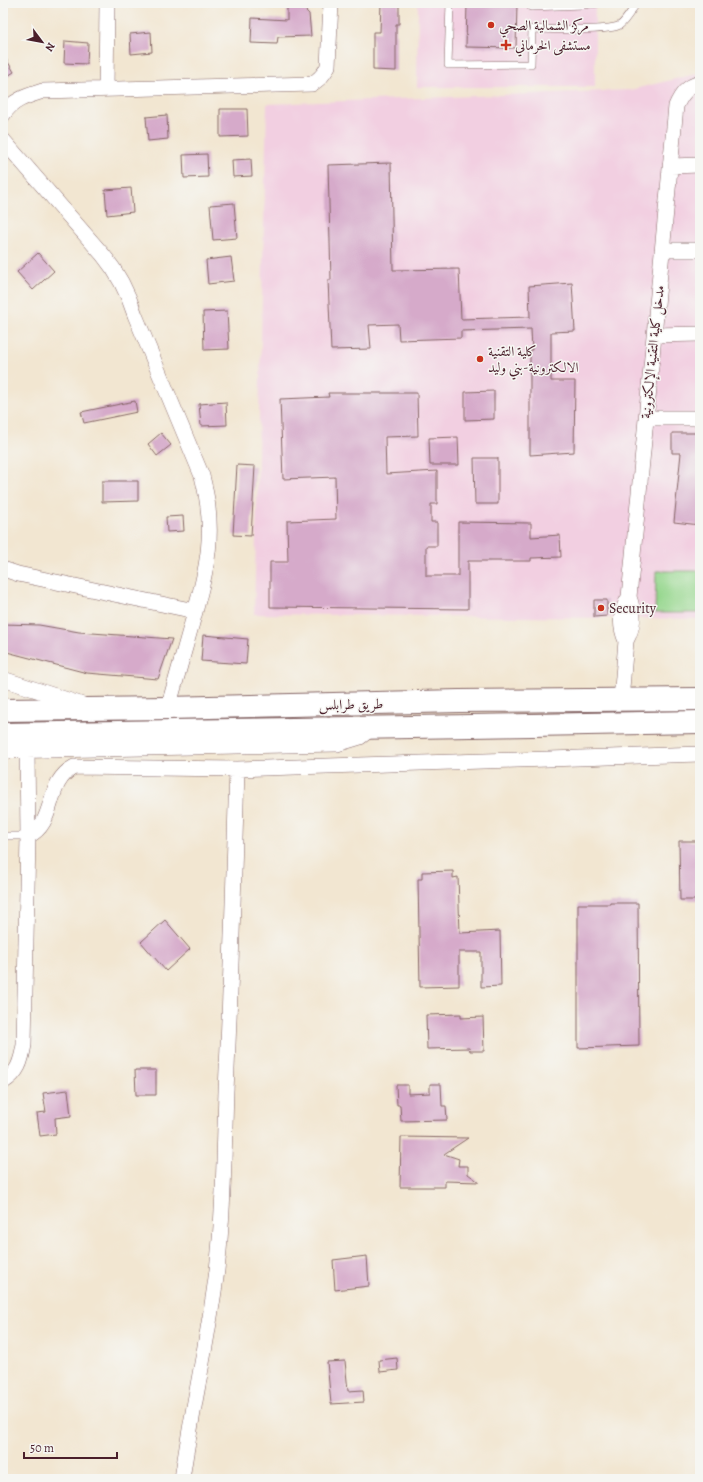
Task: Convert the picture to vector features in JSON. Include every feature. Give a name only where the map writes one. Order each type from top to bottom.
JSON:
[{"type":"highway","name":"طريق طرابلس","points":[[3,710],[168,708],[451,701],[700,699]]},
{"type":"highway","points":[[3,734],[700,722]]},
{"type":"street","points":[[106,89],[107,3]]},
{"type":"street","points":[[3,114],[16,101],[43,91],[312,84],[325,73],[328,66],[331,3]]},
{"type":"street","name":"مدخل كلية التقنية الإلكترونية","points":[[621,700],[626,641],[630,634],[634,618],[632,604],[629,597],[676,106],[681,96],[689,88],[700,83]]},
{"type":"street","points":[[3,140],[118,274],[195,458],[206,492],[210,529],[209,552],[205,574],[168,708]]},
{"type":"street","points":[[671,166],[700,165]]},
{"type":"street","points":[[662,250],[700,250]]},
{"type":"street","points":[[654,335],[700,334]]},
{"type":"street","points":[[646,418],[700,418]]},
{"type":"street","points":[[3,569],[195,611]]},
{"type":"street","points":[[3,679],[97,709]]},
{"type":"street","points":[[3,751],[337,744],[360,737],[373,727]]},
{"type":"street","points":[[3,1082],[10,1078],[21,1062],[24,1045],[28,836],[27,750]]},
{"type":"street","points":[[28,836],[37,830],[43,822],[59,780],[67,770],[74,767],[237,769],[700,754]]},
{"type":"street","points":[[182,1479],[206,1349],[217,1269],[223,1178],[237,769]]},
{"type":"lane","points":[[450,3],[448,65],[531,64],[532,29],[606,28],[620,25],[638,3]]},
{"type":"lane","points":[[531,3],[531,7],[599,3]]},
{"type":"lane","points":[[3,836],[28,836]]},
{"type":"shaded area","name":"مستشفى الخرماني","points":[[418,3],[595,3],[595,87],[417,87]]},
{"type":"shaded area","name":"كلية التقنية الالكترونية-بني وليد","points":[[700,73],[700,619],[254,614],[267,104],[630,90]]},
{"type":"green space","points":[[656,571],[700,571],[700,613],[655,613]]},
{"type":"building","points":[[381,3],[399,3],[399,24],[396,24],[396,71],[373,70],[373,32],[380,32]]},
{"type":"building","name":"مركز الشمالية الصحي","points":[[467,3],[517,3],[516,48],[466,47]]},
{"type":"building","points":[[299,4],[309,14],[311,36],[278,37],[277,44],[251,43],[252,18],[287,20],[287,5]]},
{"type":"building","points":[[151,32],[152,52],[131,54],[130,34]]},
{"type":"building","points":[[65,41],[88,43],[87,64],[64,63]]},
{"type":"building","points":[[3,54],[14,72],[3,79]]},
{"type":"building","points":[[220,109],[247,109],[248,136],[220,137]]},
{"type":"building","points":[[167,115],[168,139],[148,141],[146,117]]},
{"type":"building","points":[[207,154],[208,177],[184,178],[183,155]]},
{"type":"building","points":[[251,159],[252,176],[233,177],[232,160]]},
{"type":"building","points":[[391,163],[393,270],[459,269],[461,319],[530,317],[529,286],[572,283],[575,331],[551,332],[551,381],[575,381],[574,452],[530,455],[531,329],[461,331],[461,338],[399,340],[398,324],[369,325],[371,349],[331,350],[328,280],[331,280],[328,165]]},
{"type":"building","points":[[131,188],[133,212],[107,215],[105,190]]},
{"type":"building","points":[[234,203],[237,238],[213,240],[210,205]]},
{"type":"building","points":[[38,253],[54,271],[33,290],[17,272]]},
{"type":"building","points":[[231,257],[234,281],[208,284],[206,260]]},
{"type":"building","points":[[227,311],[229,349],[204,350],[203,312]]},
{"type":"building","points":[[494,391],[494,419],[465,420],[465,392]]},
{"type":"building","points":[[328,393],[417,393],[418,436],[385,437],[386,474],[437,471],[437,504],[431,504],[431,522],[437,522],[437,546],[426,546],[426,576],[458,576],[458,522],[531,523],[531,537],[560,535],[561,557],[531,558],[531,561],[468,561],[468,609],[270,607],[270,562],[288,562],[287,521],[336,519],[335,477],[283,479],[280,399],[329,397]]},
{"type":"building","points":[[135,401],[137,412],[84,423],[81,412]]},
{"type":"building","points":[[226,402],[227,425],[201,426],[199,404]]},
{"type":"building","points":[[161,433],[171,445],[157,456],[148,444]]},
{"type":"building","points":[[672,433],[700,433],[700,525],[674,522],[681,453],[672,453]]},
{"type":"building","points":[[458,437],[459,465],[430,465],[429,438]]},
{"type":"building","points":[[474,458],[498,458],[498,504],[475,504]]},
{"type":"building","points":[[237,465],[255,466],[251,536],[233,535]]},
{"type":"building","points":[[102,481],[138,481],[138,501],[102,502]]},
{"type":"building","points":[[183,516],[184,531],[167,532],[166,517]]},
{"type":"building","name":"Security","points":[[594,600],[607,600],[607,616],[594,617]]},
{"type":"building","points":[[3,624],[39,625],[79,632],[172,639],[158,679],[87,673],[3,651]]},
{"type":"building","points":[[203,635],[248,639],[246,664],[201,661]]},
{"type":"building","points":[[679,841],[700,841],[700,900],[680,900]]},
{"type":"building","points":[[453,871],[453,878],[458,877],[460,933],[500,931],[501,986],[481,987],[481,952],[459,952],[459,986],[420,987],[418,879],[422,879],[422,872]]},
{"type":"building","points":[[638,903],[639,1046],[578,1048],[578,904]]},
{"type":"building","points":[[165,920],[190,949],[166,971],[141,942]]},
{"type":"building","points":[[461,1014],[461,1018],[483,1017],[484,1051],[470,1051],[469,1048],[427,1049],[426,1015]]},
{"type":"building","points":[[135,1070],[156,1070],[156,1095],[136,1095]]},
{"type":"building","points":[[430,1084],[441,1084],[442,1106],[446,1106],[447,1120],[401,1121],[400,1105],[397,1105],[396,1085],[408,1085],[408,1094],[430,1093]]},
{"type":"building","points":[[68,1090],[71,1116],[55,1118],[56,1134],[40,1136],[37,1113],[46,1112],[43,1093]]},
{"type":"building","points":[[401,1137],[468,1138],[444,1154],[459,1159],[458,1166],[468,1166],[468,1174],[479,1182],[445,1181],[445,1187],[400,1187]]},
{"type":"building","points":[[367,1256],[369,1286],[335,1290],[333,1260]]},
{"type":"building","points":[[397,1358],[398,1370],[380,1372],[379,1360]]},
{"type":"building","points":[[345,1361],[348,1391],[363,1390],[364,1402],[331,1404],[327,1362]]},
{"type":"place","name":"مركز الشمالية الصحي","points":[[491,25]]},
{"type":"place","name":"مستشفى الخرماني","points":[[506,45]]},
{"type":"place","name":"كلية التقنية الالكترونية-بني وليد","points":[[480,359]]},
{"type":"place","name":"Security","points":[[601,608]]}]
